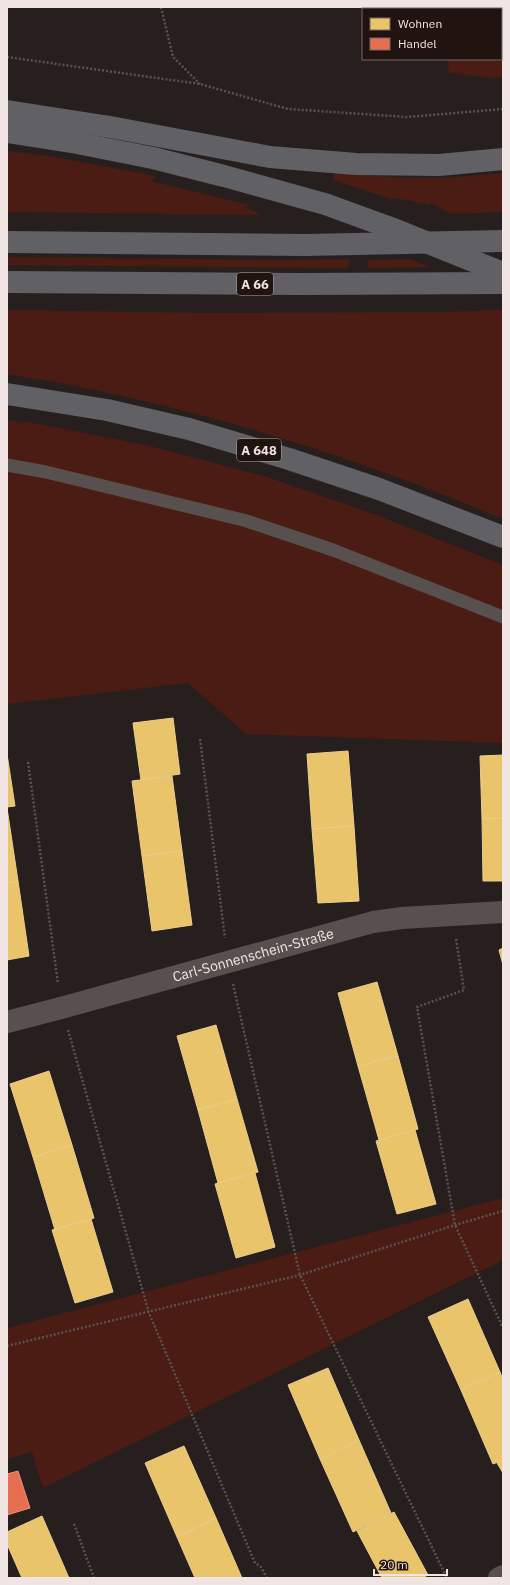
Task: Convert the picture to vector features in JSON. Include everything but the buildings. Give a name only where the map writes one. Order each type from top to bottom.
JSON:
[{"type":"highway","points":[[7,110],[110,127],[270,157],[356,164],[439,165],[503,159]]},
{"type":"highway","points":[[7,132],[77,143],[153,158],[326,204],[391,228],[503,273]]},
{"type":"highway","points":[[7,242],[306,245],[503,242]]},
{"type":"highway","name":"A 66","points":[[7,282],[294,284],[503,282]]},
{"type":"highway","name":"A 648","points":[[7,394],[107,410],[189,430],[289,459],[380,489],[503,537]]},
{"type":"street","name":"Carl-Sonnenschein-Straße","points":[[7,1022],[373,922],[452,914],[503,912]]},
{"type":"street","points":[[499,1578],[503,1576]]},
{"type":"lane","points":[[7,465],[46,472],[248,521],[333,550],[503,617]]},
{"type":"path","points":[[162,7],[173,57],[200,84]]},
{"type":"path","points":[[7,57],[200,84],[288,109],[407,117],[503,109]]},
{"type":"path","points":[[200,739],[228,962],[300,1275],[447,1578]]},
{"type":"path","points":[[28,762],[61,1008],[149,1312],[255,1563],[261,1567],[267,1578]]},
{"type":"path","points":[[452,914],[464,990],[417,1007],[455,1225],[503,1328]]},
{"type":"path","points":[[7,1346],[300,1275],[503,1211]]},
{"type":"path","points":[[74,1524],[94,1578]]},
{"type":"shaded area","points":[[503,7],[503,77],[491,78],[449,73],[447,60],[502,60],[502,8],[442,8]]},
{"type":"shaded area","points":[[7,151],[49,156],[156,176],[151,181],[253,206],[243,206],[262,215],[7,212]]},
{"type":"shaded area","points":[[335,173],[407,178],[443,178],[503,173],[503,212],[450,214],[430,202],[430,205],[406,200],[391,199],[333,180]]},
{"type":"shaded area","points":[[7,257],[281,260],[349,259],[348,268],[7,265]]},
{"type":"shaded area","points":[[410,259],[430,267],[368,268],[367,260]]},
{"type":"shaded area","points":[[7,310],[213,313],[441,312],[503,310],[503,519],[382,472],[259,432],[197,414],[134,399],[71,385],[7,374]]},
{"type":"shaded area","points":[[7,420],[39,424],[146,445],[267,477],[374,514],[503,565],[503,743],[246,734],[188,683],[7,704]]},
{"type":"shaded area","points":[[503,1198],[503,1260],[43,1488],[32,1452],[7,1459],[7,1328]]}]
